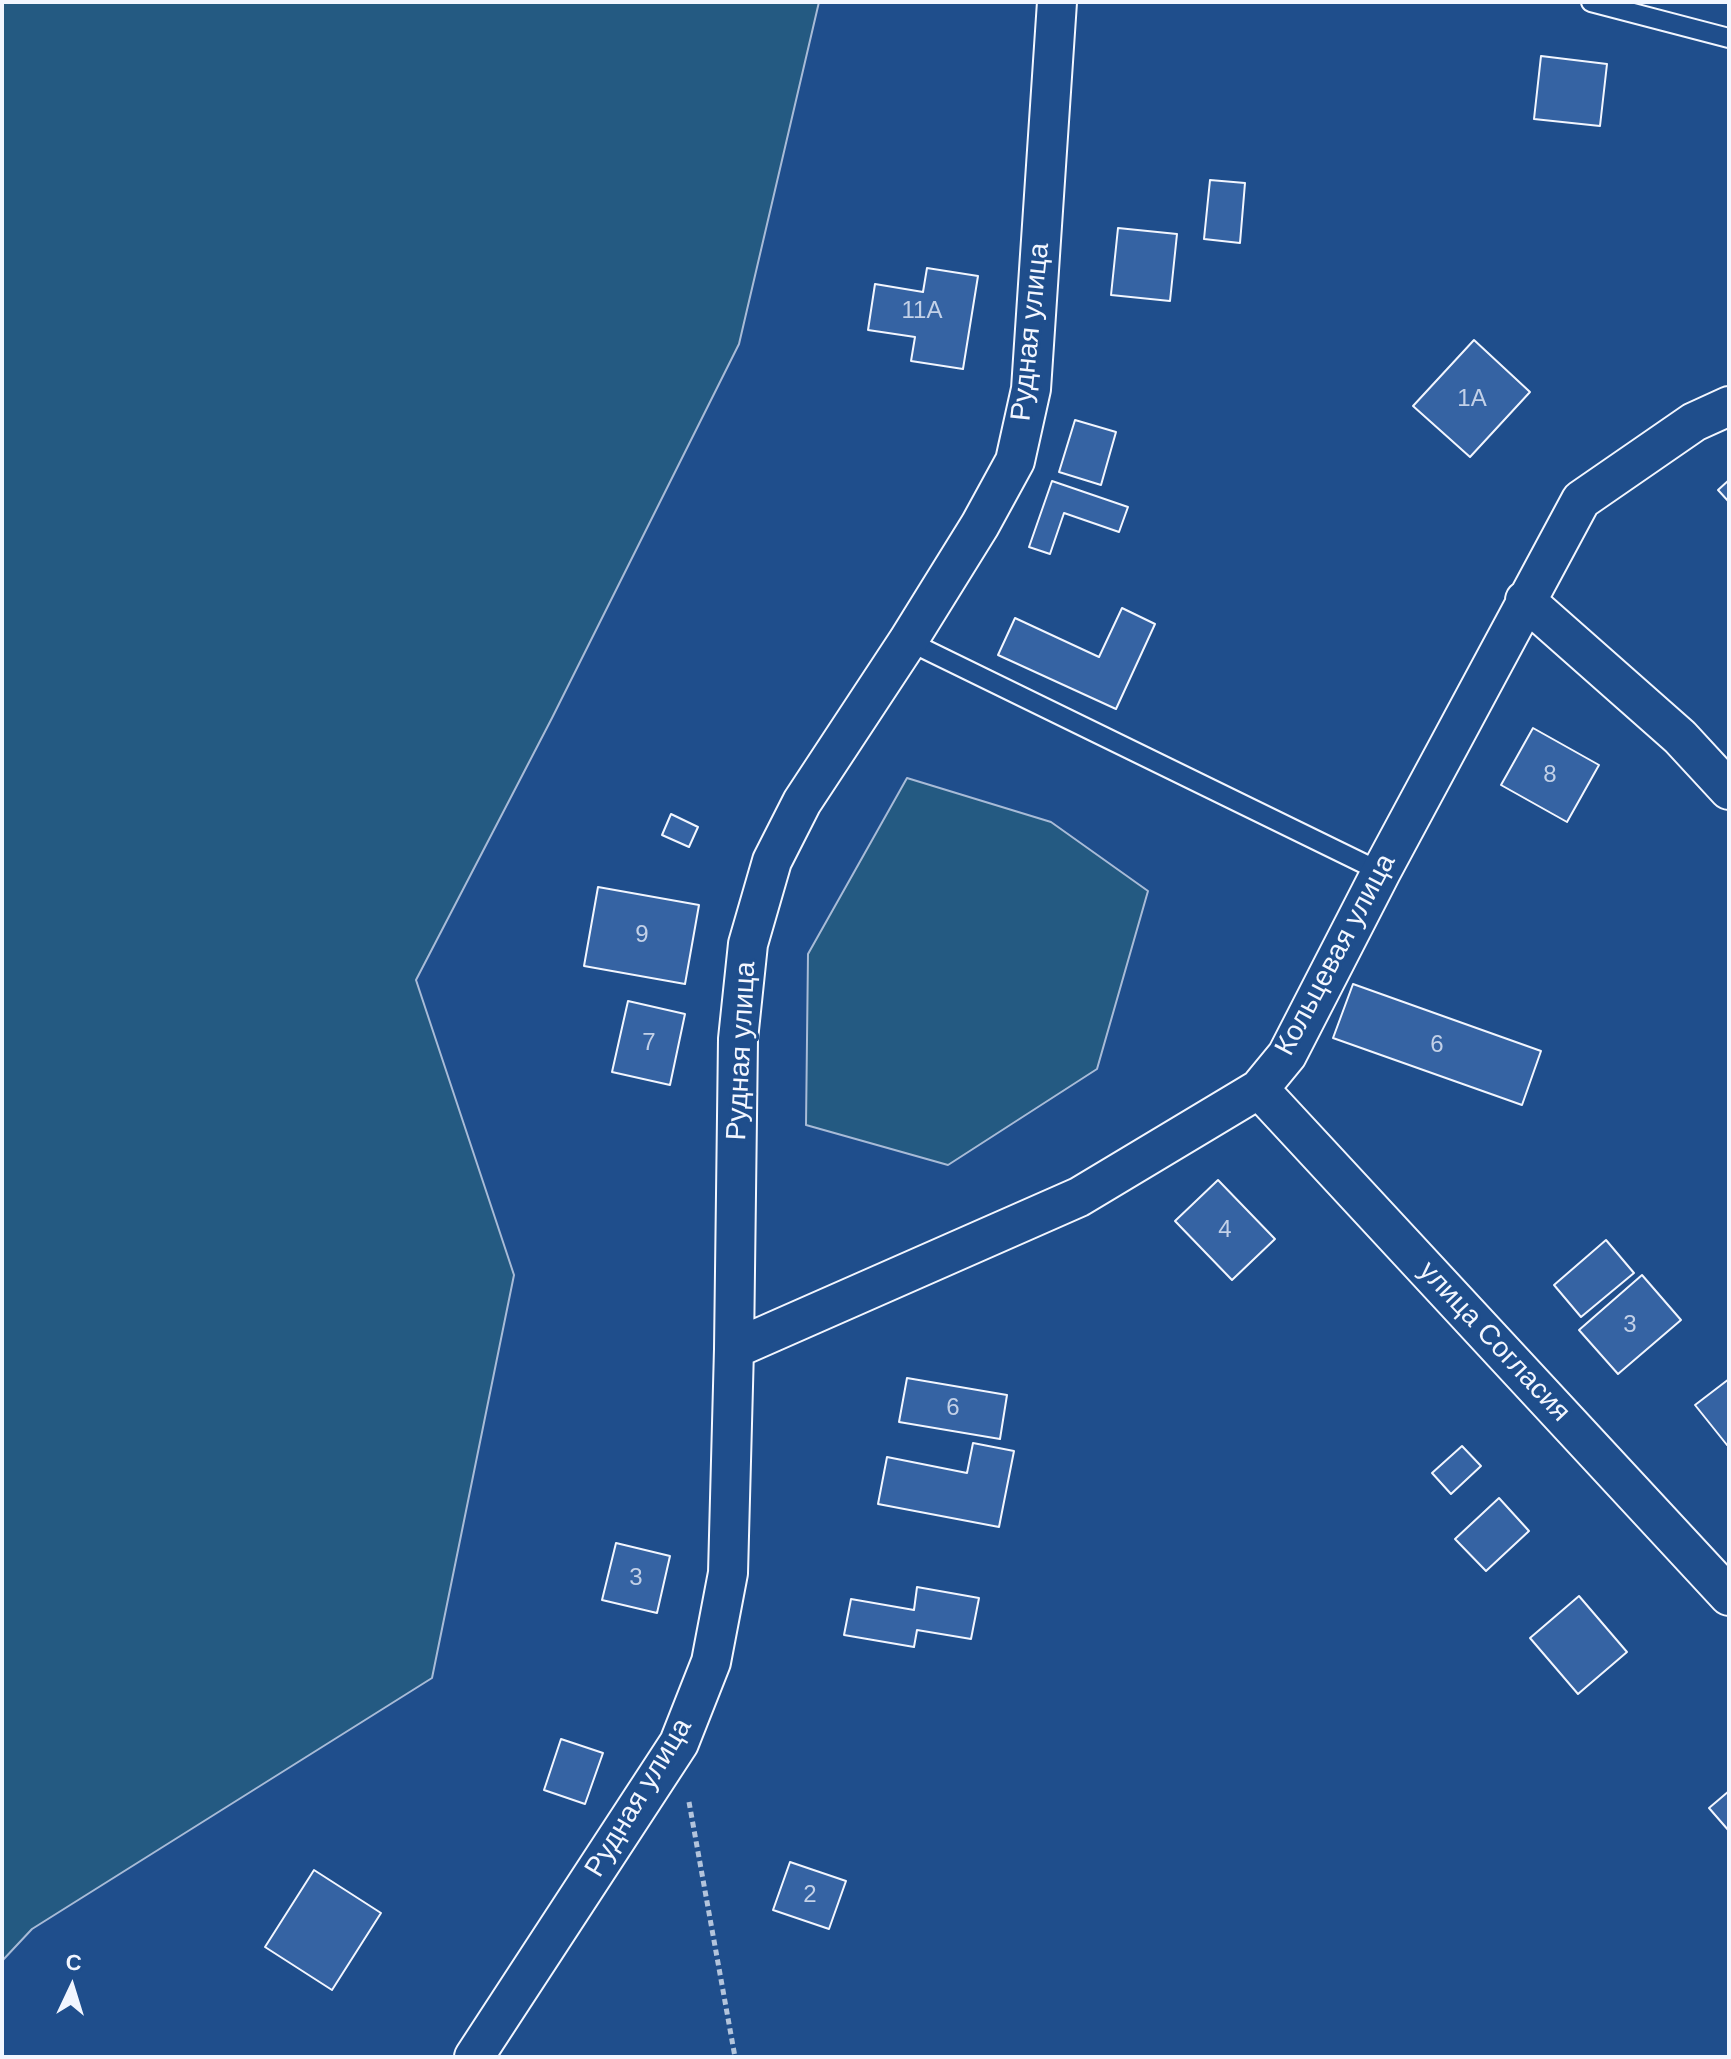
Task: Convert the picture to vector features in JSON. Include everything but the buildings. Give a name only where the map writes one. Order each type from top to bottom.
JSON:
[{"type":"street","name":"Рудная улица","points":[[474,2057],[679,1743],[711,1662],[728,1573],[738,1039],[748,944],[772,861],[802,802],[908,641],[980,525],[1015,461],[1031,389],[1057,2]]},
{"type":"street","name":"Кольцевая улица","points":[[734,1349],[1079,1197],[1259,1089],[1287,1055],[1525,600],[1581,500],[1694,422],[1729,406]]},
{"type":"street","points":[[1525,600],[1680,737],[1729,790]]},
{"type":"street","name":"улица Согласия","points":[[1259,1089],[1729,1596]]},
{"type":"lane","points":[[1591,2],[1729,38]]},
{"type":"lane","points":[[908,641],[1381,872]]},
{"type":"path","points":[[679,1743],[735,2057]]},
{"type":"shaded area","points":[[2,2],[819,2],[739,344],[552,718],[416,980],[514,1275],[432,1678],[32,1929],[2,1961]]},
{"type":"shaded area","points":[[907,778],[1051,822],[1148,891],[1097,1069],[948,1165],[806,1125],[808,954]]}]
